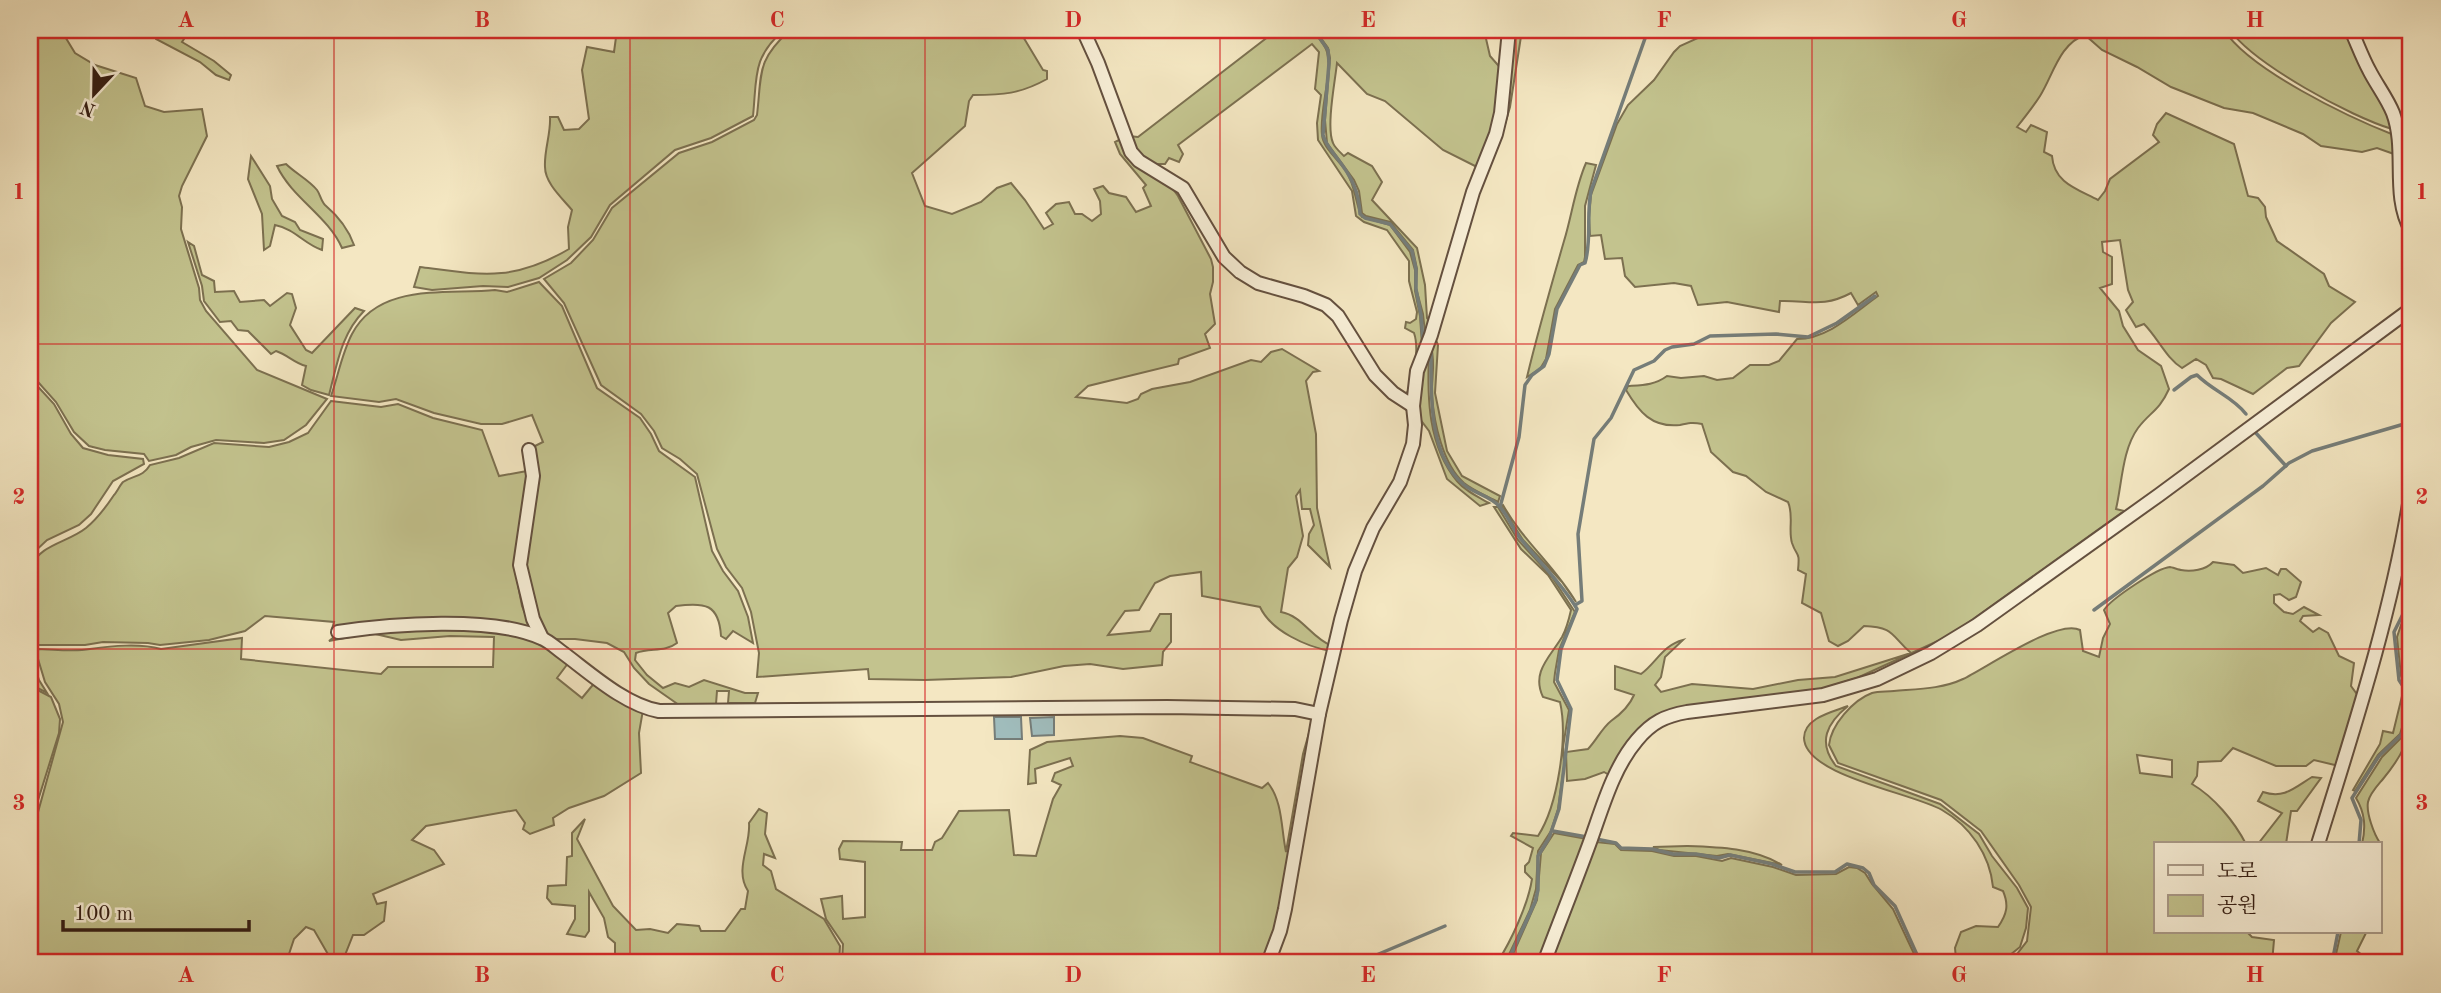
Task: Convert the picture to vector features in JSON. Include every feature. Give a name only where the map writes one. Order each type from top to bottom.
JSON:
[{"type":"street","points":[[1083,30],[1102,72],[1131,152],[1139,161],[1183,188],[1224,257],[1240,272],[1258,283],[1304,296],[1326,306],[1338,316],[1375,375],[1393,393],[1413,406]]},
{"type":"street","points":[[1268,963],[1285,909],[1319,714],[1354,571],[1373,528],[1401,482],[1413,444],[1413,406],[1417,372],[1431,335],[1473,192],[1496,134],[1501,113],[1509,30]]},
{"type":"street","points":[[2351,30],[2367,68],[2393,112],[2402,201],[2411,230]]},
{"type":"street","points":[[1544,963],[1607,795],[1625,758],[1636,741],[1650,727],[1665,716],[1823,695],[1854,687],[1931,653],[1977,625],[2159,495],[2411,309]]},
{"type":"street","points":[[528,450],[533,476],[520,565],[533,619],[542,638]]},
{"type":"street","points":[[2319,842],[2394,583],[2411,492]]},
{"type":"street","points":[[338,632],[373,626],[482,624],[518,631],[542,638],[608,687],[648,709],[659,711],[1167,707],[1295,709],[1319,714]]},
{"type":"green space","points":[[30,30],[61,30],[75,53],[95,65],[136,78],[145,106],[164,112],[202,109],[207,136],[179,196],[182,207],[181,229],[199,288],[200,300],[206,311],[257,370],[327,399],[306,425],[284,440],[264,443],[216,440],[191,447],[176,455],[149,461],[144,454],[89,446],[74,432],[56,402],[30,373]]},
{"type":"green space","points":[[151,30],[190,30],[182,42],[214,61],[231,75],[229,80],[156,39]]},
{"type":"green space","points":[[222,30],[267,30],[244,36]]},
{"type":"green space","points":[[617,30],[784,30],[766,49],[761,59],[756,79],[753,116],[711,138],[675,150],[610,205],[591,237],[567,260],[539,278],[508,287],[432,290],[414,287],[420,267],[480,274],[514,271],[549,260],[569,249],[568,227],[572,210],[555,190],[546,173],[550,117],[558,117],[564,130],[579,129],[589,119],[582,70],[587,47],[614,52]]},
{"type":"green space","points":[[790,30],[1019,30],[1043,70],[1047,71],[1047,79],[1011,93],[973,95],[969,101],[965,126],[912,173],[925,206],[952,214],[981,202],[997,188],[1011,183],[1044,229],[1053,224],[1046,213],[1056,204],[1069,202],[1075,214],[1082,214],[1092,221],[1101,214],[1100,201],[1094,189],[1103,186],[1109,193],[1126,197],[1136,212],[1151,206],[1143,188],[1146,185],[1120,154],[1115,142],[1121,139],[1168,182],[1211,259],[1213,282],[1210,294],[1215,324],[1205,334],[1210,348],[1179,359],[1178,364],[1088,386],[1076,397],[1127,403],[1152,389],[1190,382],[1251,360],[1261,362],[1271,352],[1282,349],[1319,371],[1313,372],[1306,381],[1316,434],[1317,508],[1330,567],[1308,545],[1309,534],[1314,525],[1310,509],[1302,509],[1300,490],[1296,496],[1303,536],[1297,557],[1288,568],[1281,612],[1295,618],[1332,646],[1331,651],[1311,646],[1281,630],[1265,616],[1260,607],[1202,596],[1201,572],[1170,576],[1155,583],[1139,610],[1125,611],[1108,635],[1150,631],[1160,614],[1171,614],[1171,642],[1163,652],[1162,665],[1123,669],[1090,664],[1064,666],[1011,677],[925,680],[869,679],[868,669],[757,677],[759,653],[751,612],[742,588],[726,567],[717,549],[697,474],[662,448],[654,431],[641,414],[601,385],[564,303],[544,279],[571,263],[593,240],[612,208],[679,153],[712,142],[754,120],[766,59]]},
{"type":"green space","points":[[1277,30],[1312,30],[1325,46],[1328,70],[1322,115],[1323,140],[1349,177],[1362,217],[1390,225],[1410,252],[1415,270],[1422,345],[1410,400],[1404,396],[1411,384],[1416,347],[1414,333],[1405,328],[1406,322],[1410,323],[1416,319],[1417,312],[1409,281],[1409,261],[1387,230],[1364,222],[1356,216],[1352,191],[1318,140],[1317,123],[1321,95],[1315,89],[1319,52],[1312,44],[1178,145],[1183,154],[1179,162],[1169,158],[1165,164],[1142,161],[1128,136],[1138,137]]},
{"type":"green space","points":[[1315,30],[1484,30],[1490,56],[1504,72],[1500,103],[1479,168],[1443,150],[1385,101],[1367,94],[1337,63],[1331,116],[1333,143],[1344,156],[1348,153],[1372,166],[1382,182],[1372,200],[1417,248],[1429,320],[1426,342],[1423,314],[1416,288],[1417,269],[1413,250],[1390,222],[1362,213],[1359,191],[1354,180],[1327,143],[1325,120],[1330,58],[1328,48]]},
{"type":"green space","points":[[1513,30],[1522,30],[1510,107],[1503,131],[1510,82]]},
{"type":"green space","points":[[1706,30],[2224,30],[2255,61],[2277,76],[2352,117],[2394,135],[2394,154],[2377,148],[2362,152],[2321,146],[2303,134],[2253,113],[2224,108],[2171,87],[2102,50],[2085,35],[2076,39],[2063,52],[2040,96],[2017,127],[2026,132],[2031,125],[2047,132],[2044,152],[2052,156],[2057,173],[2062,179],[2098,200],[2110,179],[2159,142],[2153,135],[2157,124],[2166,113],[2234,144],[2248,196],[2258,198],[2265,207],[2266,217],[2277,241],[2324,274],[2329,286],[2355,302],[2331,323],[2299,366],[2287,368],[2253,394],[2213,378],[2206,365],[2196,359],[2182,368],[2171,359],[2144,324],[2136,327],[2126,310],[2133,302],[2128,290],[2120,240],[2102,242],[2103,252],[2112,257],[2112,284],[2100,288],[2119,311],[2123,326],[2138,350],[2161,366],[2169,389],[2158,407],[2138,428],[2129,446],[2116,509],[2124,511],[1951,635],[1857,678],[1821,689],[1668,713],[1611,776],[1604,772],[1585,779],[1567,781],[1566,752],[1588,749],[1608,724],[1627,707],[1634,695],[1615,689],[1615,666],[1641,674],[1676,642],[1683,640],[1665,657],[1661,677],[1655,685],[1661,692],[1692,684],[1753,689],[1798,680],[1835,677],[1911,653],[1882,628],[1864,626],[1848,641],[1838,646],[1829,641],[1821,613],[1802,603],[1806,574],[1798,570],[1798,557],[1791,538],[1791,512],[1788,502],[1766,492],[1746,476],[1733,472],[1711,452],[1702,424],[1670,425],[1654,421],[1641,412],[1626,390],[1628,386],[1653,383],[1667,376],[1704,376],[1717,380],[1733,378],[1750,365],[1769,365],[1779,361],[1797,339],[1830,330],[1878,296],[1876,292],[1858,305],[1851,293],[1824,302],[1780,301],[1779,312],[1727,302],[1698,305],[1691,286],[1674,283],[1635,287],[1625,276],[1622,258],[1605,259],[1601,235],[1590,236],[1591,195],[1617,124],[1628,105],[1654,80],[1674,52]]},
{"type":"green space","points":[[2230,30],[2348,30],[2391,112],[2392,129],[2374,123],[2305,88],[2260,58]]},
{"type":"green space","points":[[251,156],[270,186],[272,199],[282,216],[295,222],[300,230],[323,239],[322,250],[275,225],[270,246],[264,250],[262,214],[248,179]]},
{"type":"green space","points":[[1586,163],[1596,165],[1585,206],[1584,262],[1578,265],[1555,309],[1546,359],[1540,369],[1527,377],[1576,192]]},
{"type":"green space","points":[[286,164],[317,190],[324,203],[346,228],[354,245],[342,248],[328,226],[292,188],[277,166]]},
{"type":"green space","points":[[188,242],[194,246],[202,275],[214,281],[215,292],[234,291],[240,302],[264,300],[270,306],[287,293],[292,294],[296,308],[290,325],[306,350],[312,353],[355,308],[364,311],[345,340],[329,395],[302,385],[306,366],[276,351],[271,354],[248,331],[238,330],[231,321],[220,322],[204,301]]},
{"type":"green space","points":[[539,282],[562,306],[597,388],[640,418],[659,451],[695,477],[712,551],[738,591],[748,617],[753,643],[733,631],[726,639],[721,636],[717,617],[709,608],[695,604],[676,606],[668,613],[677,643],[667,648],[636,653],[635,660],[647,675],[663,688],[675,683],[689,687],[704,680],[745,693],[758,693],[755,703],[728,703],[729,691],[717,691],[716,704],[679,705],[649,684],[624,652],[607,643],[553,639],[545,633],[536,616],[525,566],[533,447],[543,442],[532,415],[502,424],[481,424],[434,413],[396,399],[379,402],[331,396],[352,334],[364,317],[379,306],[416,294],[495,290],[507,292]]},
{"type":"green space","points":[[1435,338],[1438,345],[1435,393],[1447,451],[1462,476],[1500,496],[1498,502],[1464,483],[1445,455],[1437,431],[1432,396],[1431,347]]},
{"type":"green space","points":[[1429,354],[1429,404],[1440,452],[1460,485],[1489,503],[1480,506],[1447,479],[1429,431],[1420,419],[1417,403],[1420,375]]},
{"type":"green space","points":[[30,378],[54,404],[71,434],[83,448],[108,455],[143,459],[144,464],[113,481],[91,514],[79,525],[47,540],[30,556]]},
{"type":"green space","points":[[331,401],[381,407],[398,404],[433,418],[482,430],[499,476],[527,471],[515,569],[522,606],[532,631],[372,623],[332,629],[334,622],[265,616],[245,631],[209,640],[160,645],[103,642],[85,645],[33,645],[30,633],[30,568],[34,560],[47,549],[79,533],[90,524],[123,482],[141,474],[150,465],[179,458],[214,443],[269,447],[289,442],[308,433]]},
{"type":"green space","points":[[1503,505],[1559,577],[1576,602],[1562,582],[1523,540],[1501,506]]},
{"type":"green space","points":[[1494,507],[1498,507],[1518,540],[1552,577],[1575,612],[1559,650],[1554,682],[1569,710],[1558,809],[1551,831],[1538,851],[1536,889],[1530,910],[1505,963],[1497,963],[1518,922],[1532,879],[1525,872],[1525,866],[1533,848],[1511,836],[1513,833],[1538,836],[1551,807],[1560,771],[1563,733],[1560,702],[1543,697],[1539,680],[1543,665],[1564,634],[1571,610],[1548,575],[1521,549]]},
{"type":"green space","points":[[2213,562],[2234,565],[2243,573],[2266,568],[2278,575],[2281,569],[2286,569],[2301,582],[2296,597],[2289,600],[2280,594],[2274,595],[2274,603],[2284,612],[2293,614],[2304,607],[2319,615],[2303,616],[2300,621],[2313,632],[2319,628],[2328,633],[2339,656],[2354,663],[2351,686],[2359,697],[2339,766],[2314,760],[2306,766],[2276,766],[2233,748],[2221,761],[2198,762],[2197,776],[2192,784],[2223,810],[2245,842],[2154,842],[2154,934],[2249,934],[2252,937],[2274,940],[2272,963],[2006,963],[2027,941],[2031,907],[1981,831],[1941,800],[1838,763],[1829,745],[1834,729],[1851,707],[1865,696],[1877,692],[1947,685],[2039,637],[2056,631],[2070,628],[2080,630],[2083,651],[2099,657],[2103,638],[2110,624],[2104,610],[2115,599],[2145,578],[2164,569],[2202,569]],"holes":[[[2137,755],[2172,760],[2172,777],[2140,773]]]},
{"type":"green space","points":[[2411,595],[2411,697],[2401,676],[2397,637]]},
{"type":"green space","points":[[482,626],[541,639],[569,662],[557,678],[582,698],[596,681],[643,710],[639,733],[641,773],[604,796],[569,808],[553,818],[554,825],[530,834],[523,829],[525,823],[516,810],[426,826],[412,840],[434,850],[444,864],[373,894],[377,904],[386,902],[384,921],[364,935],[353,935],[345,955],[329,956],[314,930],[306,927],[294,939],[286,963],[30,963],[30,841],[63,722],[59,704],[45,682],[35,649],[77,650],[135,646],[161,649],[242,638],[241,659],[381,674],[388,667],[493,667],[494,637],[450,636],[401,640],[371,633],[329,641],[339,633]]},
{"type":"green space","points":[[30,652],[39,680],[47,693],[30,684]]},
{"type":"green space","points":[[30,686],[51,697],[60,719],[59,733],[30,826]]},
{"type":"green space","points":[[2403,692],[2408,708],[2400,734],[2378,755],[2355,791],[2353,790],[2380,744],[2383,731],[2393,733]]},
{"type":"green space","points":[[1848,706],[1835,719],[1827,733],[1827,749],[1836,766],[1940,804],[1979,834],[2017,888],[2028,908],[2026,928],[2020,947],[2000,963],[1961,963],[1956,959],[1955,948],[1961,932],[1976,926],[1998,927],[2006,909],[2003,891],[1993,887],[1988,864],[1970,833],[1942,810],[1840,773],[1822,763],[1809,751],[1804,738],[1809,725],[1820,717]]},
{"type":"green space","points":[[2411,709],[2404,747],[2372,792],[2368,802],[2371,823],[2379,842],[2362,842],[2364,820],[2356,798],[2382,757],[2406,733]]},
{"type":"green space","points":[[1311,726],[1293,859],[1267,963],[842,963],[843,944],[826,919],[821,899],[842,896],[843,919],[865,917],[865,862],[840,859],[839,849],[843,841],[902,842],[901,850],[932,850],[959,811],[1009,810],[1014,855],[1036,856],[1053,799],[1061,785],[1052,781],[1055,773],[1073,766],[1070,758],[1035,769],[1036,783],[1028,784],[1030,750],[1047,742],[1120,736],[1143,738],[1192,756],[1190,762],[1262,788],[1268,783],[1279,807],[1286,852],[1303,754]]},
{"type":"green space","points":[[2312,777],[2321,778],[2297,811],[2291,811],[2286,842],[2260,842],[2282,813],[2258,801],[2263,792],[2277,794]]},
{"type":"green space","points":[[759,809],[767,813],[765,834],[775,858],[764,854],[763,865],[771,871],[776,889],[824,919],[840,946],[839,963],[615,963],[615,943],[608,937],[604,918],[589,892],[589,931],[585,937],[567,934],[575,919],[575,906],[552,904],[547,898],[548,886],[566,885],[567,857],[572,856],[572,833],[585,819],[577,839],[613,906],[636,930],[650,929],[668,933],[677,924],[699,926],[701,931],[725,931],[741,909],[745,909],[748,891],[744,883],[743,866],[749,823]]},
{"type":"green space","points":[[1554,833],[1587,839],[1540,963],[1509,963],[1537,900],[1541,853]]},
{"type":"green space","points":[[1596,842],[1615,844],[1621,850],[1652,851],[1722,861],[1731,858],[1796,875],[1836,874],[1849,867],[1857,868],[1865,873],[1893,909],[1916,958],[1923,963],[1547,963]]},
{"type":"green space","points":[[1687,846],[1748,852],[1782,865],[1728,854],[1717,856],[1659,850],[1653,847]]},
{"type":"green space","points":[[2341,934],[2366,934],[2357,951],[2372,963],[2334,963]]},
{"type":"water","points":[[994,717],[1021,717],[1022,739],[995,739]]},
{"type":"water","points":[[1054,717],[1054,735],[1032,736],[1030,718]]},
{"type":"waterway","points":[[1314,30],[1328,50],[1324,139],[1353,184],[1360,214],[1365,218],[1390,224],[1412,251],[1423,341]]},
{"type":"waterway","points":[[1500,507],[1519,437],[1525,385],[1532,375],[1544,366],[1549,354],[1557,309],[1580,265],[1585,263],[1591,191],[1648,30]]},
{"type":"waterway","points":[[1575,605],[1582,601],[1578,534],[1594,439],[1611,418],[1634,370],[1654,361],[1665,350],[1694,344],[1710,336],[1776,334],[1808,337],[1837,323],[1875,296]]},
{"type":"waterway","points":[[1431,352],[1434,422],[1443,456],[1463,484],[1499,506],[1520,538],[1577,609],[1561,649],[1557,680],[1571,709],[1559,809],[1549,838],[1538,856],[1538,890],[1535,902],[1507,963]]},
{"type":"waterway","points":[[2174,390],[2197,375],[2246,414]]},
{"type":"waterway","points":[[2094,610],[2263,486],[2289,463],[2312,451],[2411,422]]},
{"type":"waterway","points":[[2255,432],[2286,466]]},
{"type":"waterway","points":[[2359,842],[2361,820],[2352,798],[2379,756],[2402,734],[2410,707],[2408,694],[2399,680],[2394,632],[2406,608],[2411,590]]},
{"type":"waterway","points":[[1553,831],[1587,837]]},
{"type":"waterway","points":[[1596,839],[1616,843],[1621,848],[1652,849],[1673,854],[1719,858],[1730,855],[1795,872],[1835,872],[1847,864],[1863,868],[1869,873],[1874,885],[1895,906],[1918,957]]},
{"type":"waterway","points":[[1371,963],[1374,956],[1445,926]]},
{"type":"waterway","points":[[2332,963],[2338,934]]}]
